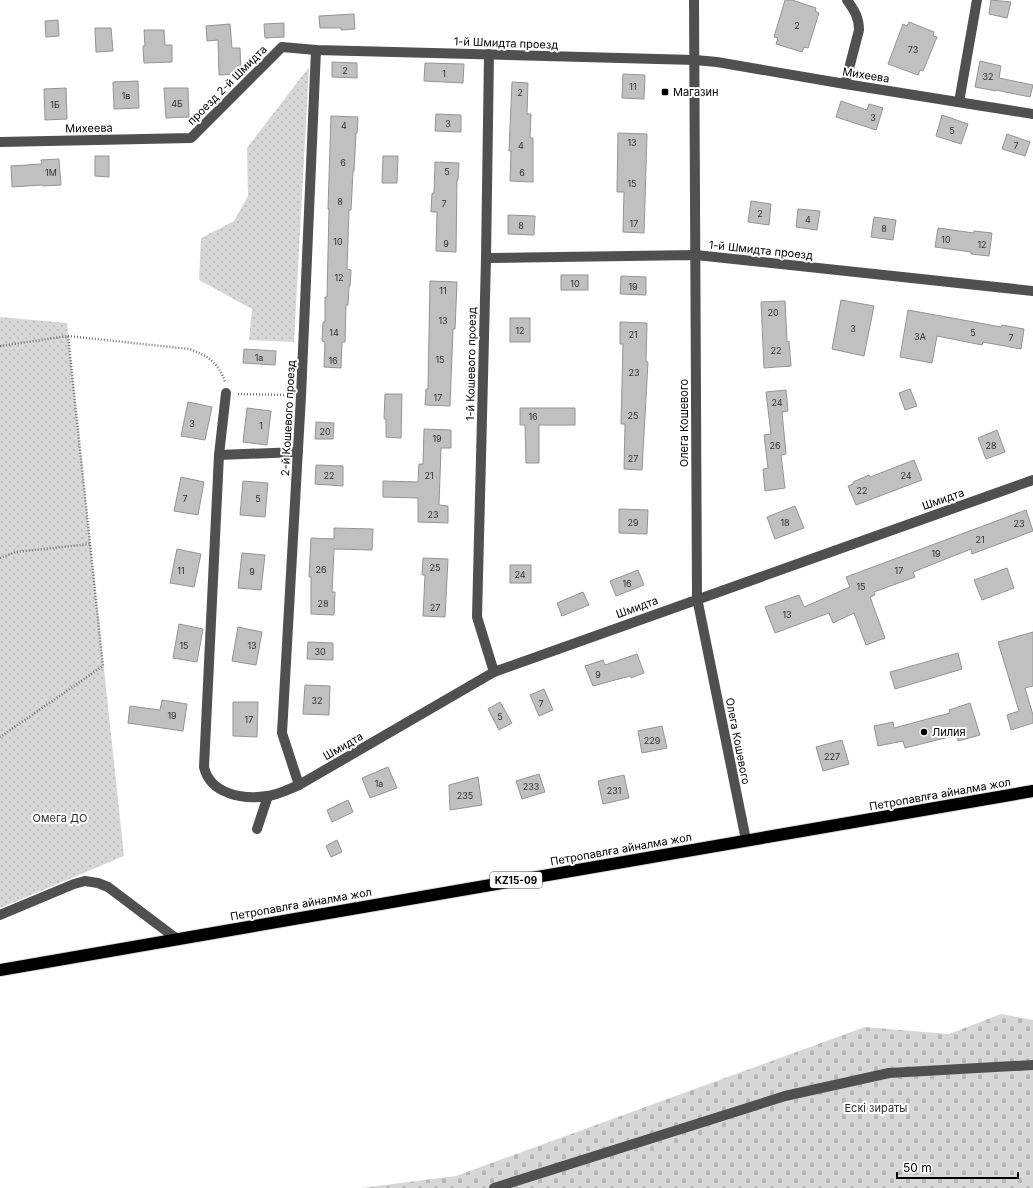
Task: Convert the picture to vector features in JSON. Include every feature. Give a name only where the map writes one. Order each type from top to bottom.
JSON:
[{"type":"highway","name":"Петропавлға айналма жол","points":[[0,970],[1033,791]]},
{"type":"street","name":"Олега Кошевого","points":[[694,0],[697,598],[746,840]]},
{"type":"street","points":[[845,84],[859,30],[859,21],[856,13],[847,0]]},
{"type":"street","points":[[959,102],[977,0]]},
{"type":"street","name":"проезд 2-й Шмидта","points":[[178,138],[192,138],[282,47],[316,50]]},
{"type":"street","name":"1-й Шмидта проезд","points":[[316,50],[695,60]]},
{"type":"street","name":"2-й Кошевого проезд","points":[[299,785],[282,733],[301,396],[316,50]]},
{"type":"street","name":"1-й Кошевого проезд","points":[[489,54],[486,258],[477,617],[494,672]]},
{"type":"street","name":"Михеева","points":[[695,60],[717,62],[1033,114]]},
{"type":"street","name":"Михеева","points":[[0,142],[178,138]]},
{"type":"street","name":"1-й Шмидта проезд","points":[[486,258],[696,255],[1033,291]]},
{"type":"street","name":"Шмидта","points":[[226,393],[219,454],[204,767],[210,782],[223,791],[246,797],[268,796],[299,785],[494,672],[697,598],[1033,480]]},
{"type":"street","points":[[219,454],[298,452]]},
{"type":"street","points":[[257,829],[268,796]]},
{"type":"street","points":[[0,915],[74,884],[85,881],[98,883],[108,887],[177,939]]},
{"type":"street","points":[[494,1188],[793,1094],[890,1073],[1033,1065]]},
{"type":"path","points":[[0,346],[68,336],[189,349],[204,354],[217,366],[225,380],[226,393],[301,396]]},
{"type":"path","points":[[0,737],[103,666],[68,336]]},
{"type":"path","points":[[0,558],[16,552],[90,544]]},
{"type":"green space","points":[[309,67],[294,342],[249,340],[252,309],[199,280],[201,238],[234,221],[248,196],[247,148]]},
{"type":"green space","name":"Омега ДО","points":[[0,317],[67,323],[124,856],[0,908]]},
{"type":"green space","name":"Ескі зираты","points":[[1001,1014],[1033,1020],[1033,1188],[361,1188],[456,1176],[865,1027],[949,1034]]},
{"type":"building","points":[[785,0],[792,0],[816,8],[815,11],[819,13],[808,48],[804,47],[802,52],[776,44],[778,38],[774,37]]},
{"type":"building","points":[[991,0],[1011,2],[1007,18],[989,14]]},
{"type":"building","points":[[354,14],[355,29],[341,30],[341,28],[320,28],[319,16]]},
{"type":"building","points":[[58,20],[59,36],[46,37],[45,21]]},
{"type":"building","points":[[909,22],[934,32],[933,36],[937,37],[923,71],[920,70],[918,75],[888,64],[903,24],[907,26]]},
{"type":"building","points":[[284,23],[284,37],[265,38],[264,24]]},
{"type":"building","points":[[230,24],[232,48],[240,48],[241,74],[219,75],[218,40],[207,41],[206,26]]},
{"type":"building","points":[[95,28],[111,28],[113,51],[96,52]]},
{"type":"building","points":[[144,30],[164,30],[165,45],[172,45],[172,62],[144,63]]},
{"type":"building","points":[[980,61],[1001,66],[999,78],[1033,85],[1030,97],[975,87]]},
{"type":"building","points":[[332,62],[357,63],[357,78],[332,77]]},
{"type":"building","points":[[425,63],[464,64],[463,83],[424,81]]},
{"type":"building","points":[[623,74],[645,75],[644,99],[622,98]]},
{"type":"building","points":[[138,81],[139,108],[114,109],[113,82]]},
{"type":"building","points":[[512,82],[528,83],[527,114],[531,114],[530,138],[533,138],[533,182],[510,181],[511,151],[509,151]]},
{"type":"building","points":[[66,88],[67,119],[45,120],[44,89]]},
{"type":"building","points":[[164,88],[188,88],[189,117],[166,118]]},
{"type":"building","points":[[841,101],[867,110],[869,104],[883,108],[876,130],[836,117]]},
{"type":"building","points":[[436,114],[461,115],[461,132],[435,131]]},
{"type":"building","points":[[942,115],[968,124],[961,144],[936,136]]},
{"type":"building","points":[[331,116],[358,117],[351,210],[349,210],[347,269],[351,270],[350,286],[348,305],[346,305],[345,342],[342,342],[341,368],[324,367],[325,342],[322,341],[323,322],[325,322],[325,297],[327,297]]},
{"type":"building","points":[[618,133],[647,134],[644,233],[623,232],[624,192],[617,192]]},
{"type":"building","points":[[1007,134],[1030,142],[1025,156],[1002,149]]},
{"type":"building","points":[[95,156],[109,156],[109,177],[95,176]]},
{"type":"building","points":[[383,156],[398,156],[397,183],[382,183]]},
{"type":"building","points":[[59,159],[61,185],[12,187],[11,166],[42,164],[41,160]]},
{"type":"building","points":[[435,162],[459,163],[457,180],[456,252],[436,251],[437,212],[431,212],[432,193],[434,193]]},
{"type":"building","points":[[751,201],[771,204],[769,225],[748,222]]},
{"type":"building","points":[[798,209],[820,211],[817,230],[796,227]]},
{"type":"building","points":[[508,215],[535,216],[534,235],[508,234]]},
{"type":"building","points":[[874,217],[896,220],[893,240],[871,237]]},
{"type":"building","points":[[938,228],[974,233],[974,231],[992,233],[989,256],[935,247]]},
{"type":"building","points":[[561,275],[588,275],[588,290],[561,290]]},
{"type":"building","points":[[621,276],[646,277],[646,295],[620,294]]},
{"type":"building","points":[[430,281],[457,282],[455,329],[453,329],[450,406],[425,405],[426,389],[428,389]]},
{"type":"building","points":[[841,300],[874,306],[864,356],[832,349]]},
{"type":"building","points":[[785,301],[787,342],[789,341],[791,366],[764,368],[761,302]]},
{"type":"building","points":[[908,310],[1001,327],[1002,325],[1024,329],[1021,349],[983,342],[982,345],[937,336],[932,363],[900,357]]},
{"type":"building","points":[[510,318],[530,318],[530,342],[510,342]]},
{"type":"building","points":[[620,322],[647,323],[646,362],[648,362],[642,470],[624,469],[625,424],[621,424],[623,344],[620,344]]},
{"type":"building","points":[[244,349],[276,351],[275,365],[243,363]]},
{"type":"building","points":[[910,389],[917,406],[905,410],[899,393]]},
{"type":"building","points":[[786,390],[788,411],[782,412],[786,454],[781,455],[785,488],[765,491],[763,469],[768,468],[764,435],[771,434],[766,392]]},
{"type":"building","points":[[385,394],[402,394],[401,438],[386,437],[386,419],[384,419]]},
{"type":"building","points":[[188,402],[212,407],[205,440],[181,436]]},
{"type":"building","points":[[247,408],[271,411],[267,445],[243,442]]},
{"type":"building","points":[[520,408],[575,408],[575,425],[539,425],[539,463],[526,463],[525,425],[520,425]]},
{"type":"building","points":[[316,422],[334,423],[333,439],[315,439]]},
{"type":"building","points":[[424,429],[451,430],[451,448],[441,448],[439,505],[448,506],[448,523],[418,522],[418,498],[383,497],[383,481],[418,482],[419,464],[423,464]]},
{"type":"building","points":[[997,430],[1005,452],[986,459],[978,438]]},
{"type":"building","points":[[914,460],[922,480],[856,505],[848,486],[853,484],[853,482]]},
{"type":"building","points":[[316,465],[343,466],[343,486],[315,484]]},
{"type":"building","points":[[181,477],[204,482],[198,515],[174,511]]},
{"type":"building","points":[[243,481],[268,483],[265,517],[240,515]]},
{"type":"building","points":[[795,506],[804,528],[775,539],[767,517]]},
{"type":"building","points":[[619,509],[648,510],[647,534],[619,533]]},
{"type":"building","points":[[1026,510],[1033,531],[972,554],[971,549],[913,572],[915,577],[874,592],[875,595],[870,597],[885,638],[866,645],[854,613],[833,623],[829,613],[775,633],[765,607],[799,595],[804,607],[850,587],[846,577]]},
{"type":"building","points":[[334,528],[373,529],[372,550],[334,549],[332,592],[335,592],[334,615],[311,614],[311,577],[309,577],[311,538],[334,539]]},
{"type":"building","points":[[177,549],[201,554],[194,587],[170,583]]},
{"type":"building","points":[[242,553],[265,555],[261,590],[238,588]]},
{"type":"building","points":[[423,558],[448,559],[445,617],[423,616],[425,575],[422,575]]},
{"type":"building","points":[[510,565],[531,565],[531,583],[510,583]]},
{"type":"building","points":[[1007,568],[1014,588],[982,600],[974,580]]},
{"type":"building","points":[[638,570],[644,585],[616,596],[610,581]]},
{"type":"building","points":[[583,592],[589,605],[562,616],[557,603]]},
{"type":"building","points":[[179,624],[203,629],[197,662],[173,658]]},
{"type":"building","points":[[238,627],[262,632],[256,665],[232,661]]},
{"type":"building","points":[[1033,632],[1033,686],[1025,688],[1033,715],[1033,723],[1011,730],[1007,715],[1019,711],[998,642]]},
{"type":"building","points":[[308,642],[333,643],[333,660],[307,659]]},
{"type":"building","points":[[958,653],[962,669],[895,689],[890,672]]},
{"type":"building","points":[[637,654],[644,673],[631,678],[630,676],[593,686],[585,666],[603,660],[605,665]]},
{"type":"building","points":[[305,685],[330,686],[329,715],[303,714]]},
{"type":"building","points":[[544,689],[553,710],[539,716],[530,695]]},
{"type":"building","points":[[162,700],[187,704],[183,731],[128,723],[130,706],[160,710]]},
{"type":"building","points":[[233,702],[258,702],[257,737],[233,736]]},
{"type":"building","points":[[500,702],[512,723],[499,730],[488,709]]},
{"type":"building","points":[[970,703],[980,735],[958,741],[957,735],[905,748],[903,741],[878,746],[874,726],[893,722],[894,728],[950,713],[949,710]]},
{"type":"building","points":[[662,726],[667,748],[642,753],[638,731]]},
{"type":"building","points":[[842,740],[849,764],[823,771],[816,747]]},
{"type":"building","points":[[388,767],[397,788],[370,798],[362,778]]},
{"type":"building","points":[[539,774],[545,792],[522,799],[516,781]]},
{"type":"building","points":[[624,775],[629,798],[603,804],[598,781]]},
{"type":"building","points":[[478,777],[482,805],[450,810],[449,785]]},
{"type":"building","points":[[348,800],[353,812],[332,822],[327,810]]},
{"type":"building","points":[[337,840],[342,852],[331,857],[326,846]]},
{"type":"place","name":"Магазин","points":[[665,92]]},
{"type":"place","name":"Лилия","points":[[924,732]]}]
